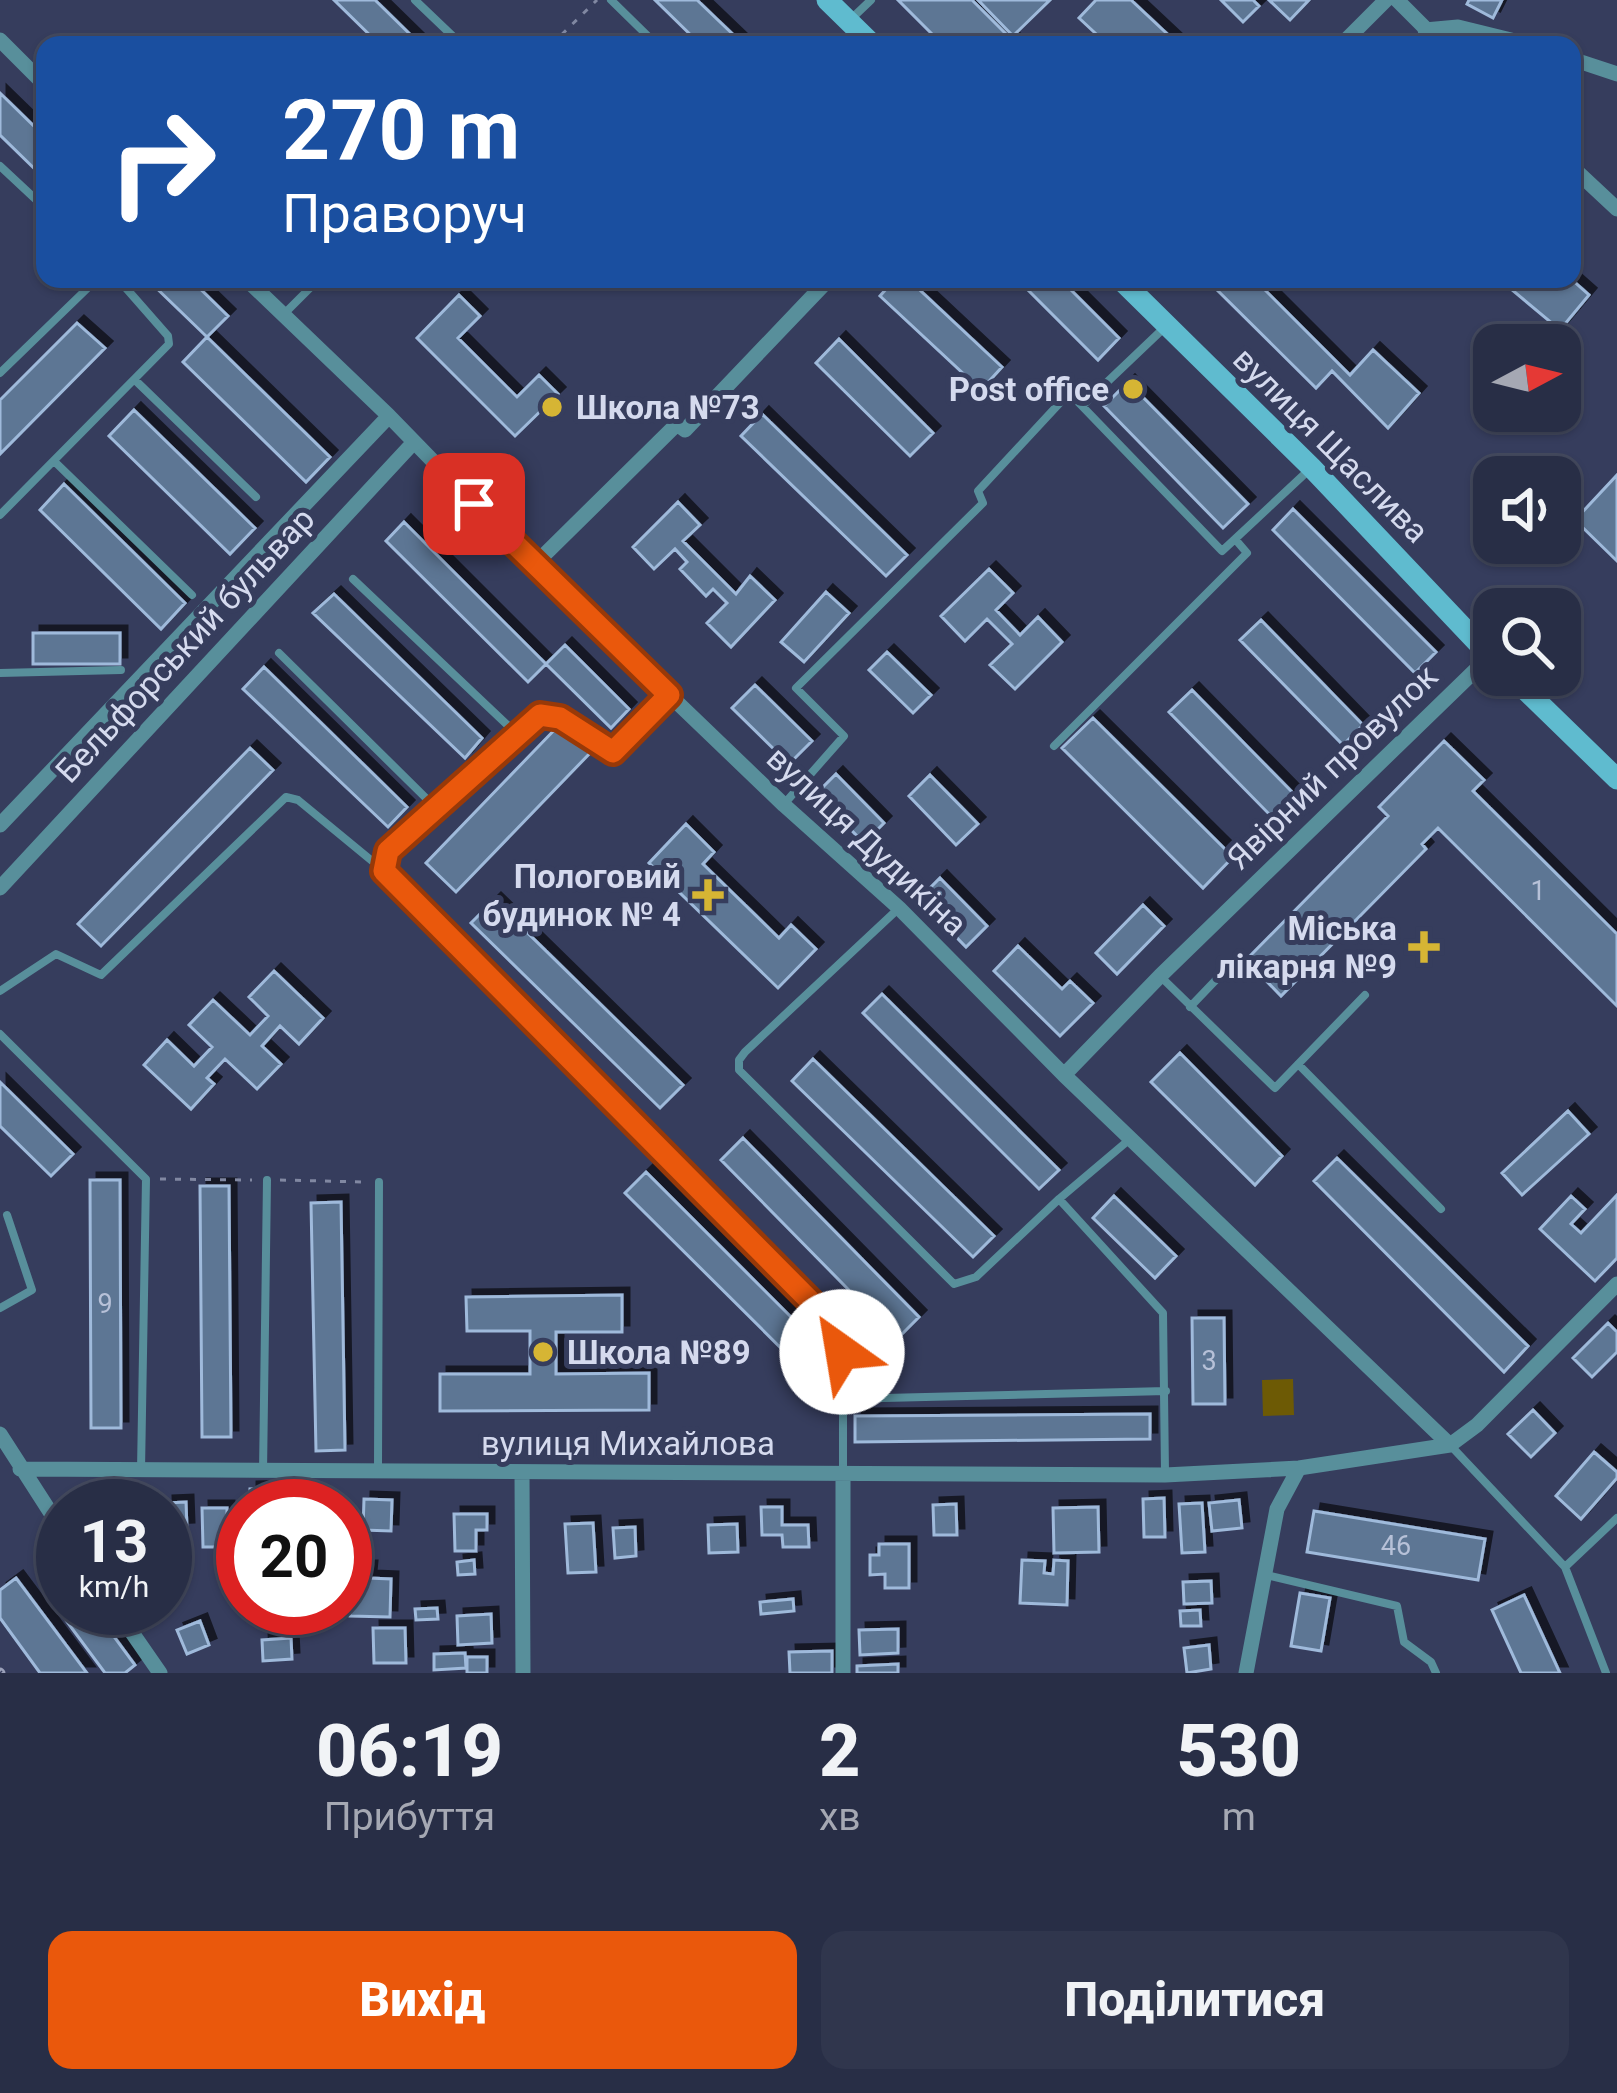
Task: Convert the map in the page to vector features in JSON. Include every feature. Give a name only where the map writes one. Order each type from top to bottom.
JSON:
[{"type":"street","points":[[827,0],[864,36]]},
{"type":"street","points":[[1350,36],[1386,0]]},
{"type":"street","points":[[1397,0],[1432,36]]},
{"type":"street","points":[[1425,30],[1458,27],[1494,36]]},
{"type":"street","points":[[0,40],[36,76]]},
{"type":"street","points":[[1581,62],[1616,72]]},
{"type":"street","points":[[1581,174],[1617,208]]},
{"type":"street","name":"вулиця Дудикіна","points":[[256,288],[534,565],[784,805],[899,908],[1064,1075],[1450,1444]]},
{"type":"street","points":[[534,565],[677,424],[686,430],[820,288]]},
{"type":"street","name":"вулиця Щаслива","points":[[1129,288],[1312,468],[1473,638]]},
{"type":"street","name":"Бельфорський бульвар","points":[[0,825],[389,416]]},
{"type":"street","name":"Бельфорський бульвар","points":[[0,888],[414,442]]},
{"type":"street","name":"Явірний провулок","points":[[1064,1075],[1160,976],[1473,676]]},
{"type":"street","points":[[1532,696],[1617,779]]},
{"type":"street","points":[[1450,1444],[1477,1425],[1617,1284]]},
{"type":"street","points":[[0,1434],[36,1492]]},
{"type":"street","name":"вулиця Михайлова","points":[[20,1469],[1165,1474],[1299,1468],[1450,1444]]},
{"type":"street","points":[[1246,1673],[1277,1509],[1299,1468]]},
{"type":"street","points":[[843,1472],[843,1673]]},
{"type":"street","points":[[522,1473],[523,1673]]},
{"type":"street","points":[[134,1635],[160,1673]]},
{"type":"lane","points":[[416,0],[453,36]]},
{"type":"lane","points":[[611,0],[648,36]]},
{"type":"lane","points":[[849,21],[871,0]]},
{"type":"lane","points":[[0,166],[36,200]]},
{"type":"lane","points":[[0,373],[89,288]]},
{"type":"lane","points":[[0,515],[170,339],[126,288]]},
{"type":"lane","points":[[284,314],[310,288]]},
{"type":"lane","points":[[1082,406],[1166,326]]},
{"type":"lane","points":[[135,380],[256,496]]},
{"type":"lane","points":[[784,805],[844,736],[796,688],[983,503],[978,491],[1069,392],[1222,551],[1312,468]]},
{"type":"lane","points":[[54,461],[192,595]]},
{"type":"lane","points":[[1054,746],[1247,553],[1235,538]]},
{"type":"lane","points":[[353,579],[518,735]]},
{"type":"lane","points":[[279,652],[438,810]]},
{"type":"lane","points":[[0,673],[121,670]]},
{"type":"lane","points":[[384,871],[388,851],[540,715],[553,715],[613,752],[669,695]]},
{"type":"lane","points":[[0,991],[56,954],[101,975],[286,797],[298,800],[384,871],[832,1323],[842,1352],[843,1472]]},
{"type":"lane","points":[[899,908],[745,1052],[739,1070],[954,1284],[976,1277],[1130,1139]]},
{"type":"lane","points":[[1190,1006],[1235,960]]},
{"type":"lane","points":[[1160,976],[1275,1088],[1365,995]]},
{"type":"lane","points":[[0,1034],[146,1179],[141,1472]]},
{"type":"lane","points":[[1298,1064],[1441,1209]]},
{"type":"lane","points":[[263,1473],[267,1180]]},
{"type":"lane","points":[[378,1473],[379,1182]]},
{"type":"lane","points":[[1059,1199],[1163,1313],[1165,1474]]},
{"type":"lane","points":[[0,1308],[32,1290],[7,1216]]},
{"type":"lane","points":[[843,1399],[1166,1391]]},
{"type":"lane","points":[[1450,1444],[1565,1567],[1606,1673]]},
{"type":"lane","points":[[1565,1567],[1617,1518]]},
{"type":"lane","points":[[1264,1574],[1397,1606],[1404,1642],[1431,1662],[1436,1673]]},
{"type":"path","points":[[560,36],[597,0]]},
{"type":"shaded area","points":[[1293,1379],[1294,1415],[1263,1416],[1262,1380]]},
{"type":"building","points":[[334,0],[375,0],[412,36],[371,36]]},
{"type":"building","points":[[655,0],[697,0],[735,36],[692,36]]},
{"type":"building","points":[[898,0],[972,0],[1008,36],[934,36]]},
{"type":"building","points":[[978,0],[1050,0],[1013,36]]},
{"type":"building","points":[[1096,0],[1131,0],[1169,36],[1098,36],[1079,18]]},
{"type":"building","points":[[1221,0],[1253,0],[1259,6],[1243,22]]},
{"type":"building","points":[[1269,0],[1309,0],[1290,20]]},
{"type":"building","points":[[1469,0],[1502,0],[1493,18],[1467,4]]},
{"type":"building","points":[[0,93],[36,128],[36,170],[0,135]]},
{"type":"building","points":[[156,288],[199,288],[228,316],[207,337]]},
{"type":"building","points":[[887,288],[918,288],[1002,367],[981,390],[880,296]]},
{"type":"building","points":[[1026,288],[1069,288],[1119,338],[1098,360]]},
{"type":"building","points":[[1215,288],[1263,288],[1350,375],[1373,350],[1419,393],[1388,428],[1332,371],[1316,388]]},
{"type":"building","points":[[1510,288],[1581,288],[1589,295],[1565,324],[1553,324]]},
{"type":"building","points":[[459,295],[480,316],[458,338],[517,397],[539,375],[558,394],[515,436],[417,338]]},
{"type":"building","points":[[77,323],[105,348],[0,454],[0,400]]},
{"type":"building","points":[[207,337],[330,457],[306,482],[183,362]]},
{"type":"building","points":[[839,339],[933,433],[910,456],[816,363]]},
{"type":"building","points":[[1128,382],[1248,504],[1223,528],[1104,406]]},
{"type":"building","points":[[134,410],[255,528],[230,554],[109,436]]},
{"type":"building","points":[[762,414],[907,555],[886,576],[741,436]]},
{"type":"building","points":[[1617,475],[1617,561],[1581,526],[1581,514]]},
{"type":"building","points":[[64,484],[185,603],[161,629],[40,510]]},
{"type":"building","points":[[678,502],[700,525],[683,541],[736,594],[750,576],[775,600],[731,647],[707,623],[727,603],[713,589],[706,596],[680,569],[687,562],[675,549],[654,569],[633,547]]},
{"type":"building","points":[[1293,509],[1436,652],[1415,673],[1273,530]]},
{"type":"building","points":[[404,522],[546,664],[528,682],[386,541]]},
{"type":"building","points":[[989,569],[1013,593],[996,610],[1020,635],[1038,617],[1062,642],[1015,689],[990,665],[1012,644],[987,619],[965,641],[941,616]]},
{"type":"building","points":[[826,592],[849,613],[804,662],[781,642]]},
{"type":"building","points":[[334,594],[482,738],[465,758],[313,613]]},
{"type":"building","points":[[1261,620],[1363,725],[1343,745],[1240,640]]},
{"type":"building","points":[[33,633],[120,633],[120,664],[33,664]]},
{"type":"building","points":[[565,645],[629,709],[611,728],[546,664]]},
{"type":"building","points":[[887,652],[931,695],[913,713],[869,670]]},
{"type":"building","points":[[264,667],[407,807],[388,827],[243,689]]},
{"type":"building","points":[[755,685],[812,741],[789,764],[732,708]]},
{"type":"building","points":[[1192,690],[1294,794],[1271,816],[1169,712]]},
{"type":"building","points":[[1093,718],[1233,857],[1203,888],[1062,748]]},
{"type":"building","points":[[562,722],[592,751],[456,892],[426,863]]},
{"type":"building","points":[[1444,741],[1484,780],[1473,791],[1617,934],[1617,1006],[1438,828],[1422,844],[1426,849],[1281,996],[1246,960],[1388,816],[1379,807]]},
{"type":"building","points":[[250,748],[273,770],[101,946],[78,924]]},
{"type":"building","points":[[836,774],[884,823],[864,843],[816,794]]},
{"type":"building","points":[[930,775],[978,824],[956,845],[909,796]]},
{"type":"building","name":"Пологовий будинок № 4","points":[[686,824],[714,852],[703,864],[779,938],[791,925],[816,949],[778,988],[649,863]]},
{"type":"building","points":[[940,878],[987,926],[966,947],[919,899]]},
{"type":"building","points":[[494,900],[683,1085],[660,1108],[471,923]]},
{"type":"building","points":[[1143,905],[1164,926],[1117,974],[1096,953]]},
{"type":"building","points":[[1018,946],[1062,989],[1070,981],[1093,1003],[1060,1036],[994,971]]},
{"type":"building","points":[[274,971],[323,1018],[299,1044],[280,1026],[262,1046],[281,1064],[257,1089],[225,1059],[207,1078],[214,1084],[191,1109],[144,1065],[167,1040],[194,1066],[212,1047],[189,1025],[213,1000],[250,1035],[268,1016],[249,997]]},
{"type":"building","points":[[882,994],[1059,1170],[1039,1189],[863,1013]]},
{"type":"building","points":[[1180,1053],[1282,1156],[1255,1185],[1151,1082]]},
{"type":"building","points":[[813,1059],[994,1236],[973,1257],[792,1081]]},
{"type":"building","points":[[0,1082],[73,1154],[51,1176],[0,1126]]},
{"type":"building","points":[[1568,1111],[1589,1134],[1522,1195],[1502,1173]]},
{"type":"building","points":[[743,1138],[919,1317],[897,1339],[721,1160]]},
{"type":"building","points":[[1337,1158],[1528,1346],[1504,1372],[1314,1181]]},
{"type":"building","points":[[646,1172],[822,1348],[802,1369],[625,1193]]},
{"type":"building","points":[[90,1180],[120,1180],[121,1428],[91,1428]]},
{"type":"building","points":[[200,1186],[229,1186],[231,1437],[202,1437]]},
{"type":"building","points":[[1617,1195],[1617,1258],[1595,1281],[1540,1229],[1571,1196],[1585,1209],[1571,1224],[1581,1233]]},
{"type":"building","points":[[1114,1196],[1176,1256],[1155,1278],[1093,1218]]},
{"type":"building","points":[[341,1202],[345,1450],[316,1451],[311,1203]]},
{"type":"building","name":"Школа №89","points":[[622,1295],[622,1332],[556,1332],[556,1374],[649,1373],[649,1410],[440,1411],[440,1374],[530,1374],[530,1331],[467,1331],[466,1297]]},
{"type":"building","points":[[1192,1318],[1224,1318],[1225,1404],[1193,1404]]},
{"type":"building","points":[[1608,1323],[1617,1332],[1617,1352],[1592,1377],[1573,1358]]},
{"type":"building","points":[[1533,1410],[1555,1433],[1531,1457],[1508,1434]]},
{"type":"building","points":[[1150,1414],[1150,1439],[855,1442],[855,1416]]},
{"type":"building","points":[[1594,1452],[1617,1472],[1617,1478],[1581,1519],[1556,1496]]},
{"type":"building","points":[[1164,1498],[1165,1537],[1144,1537],[1143,1499]]},
{"type":"building","points":[[372,1499],[392,1500],[391,1531],[372,1530]]},
{"type":"building","points":[[1239,1500],[1242,1528],[1212,1531],[1209,1503]]},
{"type":"building","points":[[1202,1503],[1205,1552],[1182,1553],[1179,1504]]},
{"type":"building","points":[[956,1504],[957,1535],[934,1535],[933,1505]]},
{"type":"building","points":[[761,1507],[782,1507],[782,1525],[808,1525],[809,1547],[783,1547],[782,1535],[762,1535]]},
{"type":"building","points":[[1098,1507],[1099,1552],[1054,1553],[1053,1508]]},
{"type":"building","points":[[202,1508],[216,1508],[216,1547],[203,1547]]},
{"type":"building","points":[[1314,1511],[1485,1539],[1478,1580],[1307,1552]]},
{"type":"building","points":[[454,1514],[487,1514],[487,1530],[476,1530],[476,1551],[455,1551]]},
{"type":"building","points":[[593,1523],[596,1572],[568,1573],[565,1524]]},
{"type":"building","points":[[737,1524],[738,1552],[709,1553],[708,1525]]},
{"type":"building","points":[[635,1527],[636,1556],[615,1558],[613,1528]]},
{"type":"building","points":[[879,1544],[909,1544],[909,1588],[885,1588],[885,1574],[870,1575],[870,1555],[879,1555]]},
{"type":"building","points":[[474,1560],[475,1574],[458,1575],[457,1562]]},
{"type":"building","points":[[1022,1560],[1045,1561],[1044,1573],[1053,1574],[1054,1560],[1068,1561],[1067,1605],[1020,1603]]},
{"type":"building","points":[[16,1578],[36,1605],[36,1635],[59,1635],[87,1673],[40,1673],[0,1618],[0,1590]]},
{"type":"building","points":[[372,1578],[391,1579],[390,1617],[372,1617]]},
{"type":"building","points":[[1211,1581],[1212,1603],[1184,1604],[1183,1582]]},
{"type":"building","points":[[1300,1593],[1330,1598],[1321,1651],[1291,1646]]},
{"type":"building","points":[[1524,1595],[1560,1673],[1521,1673],[1492,1610]]},
{"type":"building","points":[[793,1599],[794,1611],[761,1614],[760,1602]]},
{"type":"building","points":[[437,1608],[438,1619],[416,1620],[415,1609]]},
{"type":"building","points":[[1200,1610],[1201,1626],[1181,1626],[1180,1611]]},
{"type":"building","points":[[491,1614],[492,1643],[458,1645],[457,1616]]},
{"type":"building","points":[[200,1621],[209,1645],[187,1654],[179,1635],[192,1635],[192,1624]]},
{"type":"building","points":[[373,1628],[405,1628],[406,1663],[374,1663]]},
{"type":"building","points":[[898,1629],[898,1653],[860,1655],[859,1630]]},
{"type":"building","points":[[77,1635],[113,1635],[135,1665],[125,1673],[105,1673]]},
{"type":"building","points":[[291,1638],[292,1659],[263,1661],[262,1640]]},
{"type":"building","points":[[1209,1645],[1211,1669],[1187,1673],[1184,1648]]},
{"type":"building","points":[[832,1651],[832,1673],[790,1673],[789,1652]]},
{"type":"building","points":[[465,1653],[466,1668],[434,1670],[434,1654]]},
{"type":"building","points":[[467,1657],[487,1657],[487,1673],[467,1673]]},
{"type":"building","points":[[898,1664],[898,1673],[857,1673],[857,1666]]},
{"type":"place","name":"Post office","points":[[1133,389]]},
{"type":"place","name":"Школа №73","points":[[552,407]]},
{"type":"place","name":"Пологовий будинок № 4","points":[[708,895]]},
{"type":"place","name":"Міська лікарня №9","points":[[1424,947]]},
{"type":"place","name":"Школа №89","points":[[543,1352]]},
{"type":"route","points":[[474,504],[669,695],[613,752],[560,718],[540,715],[388,851],[384,871],[832,1323],[842,1352]]}]
